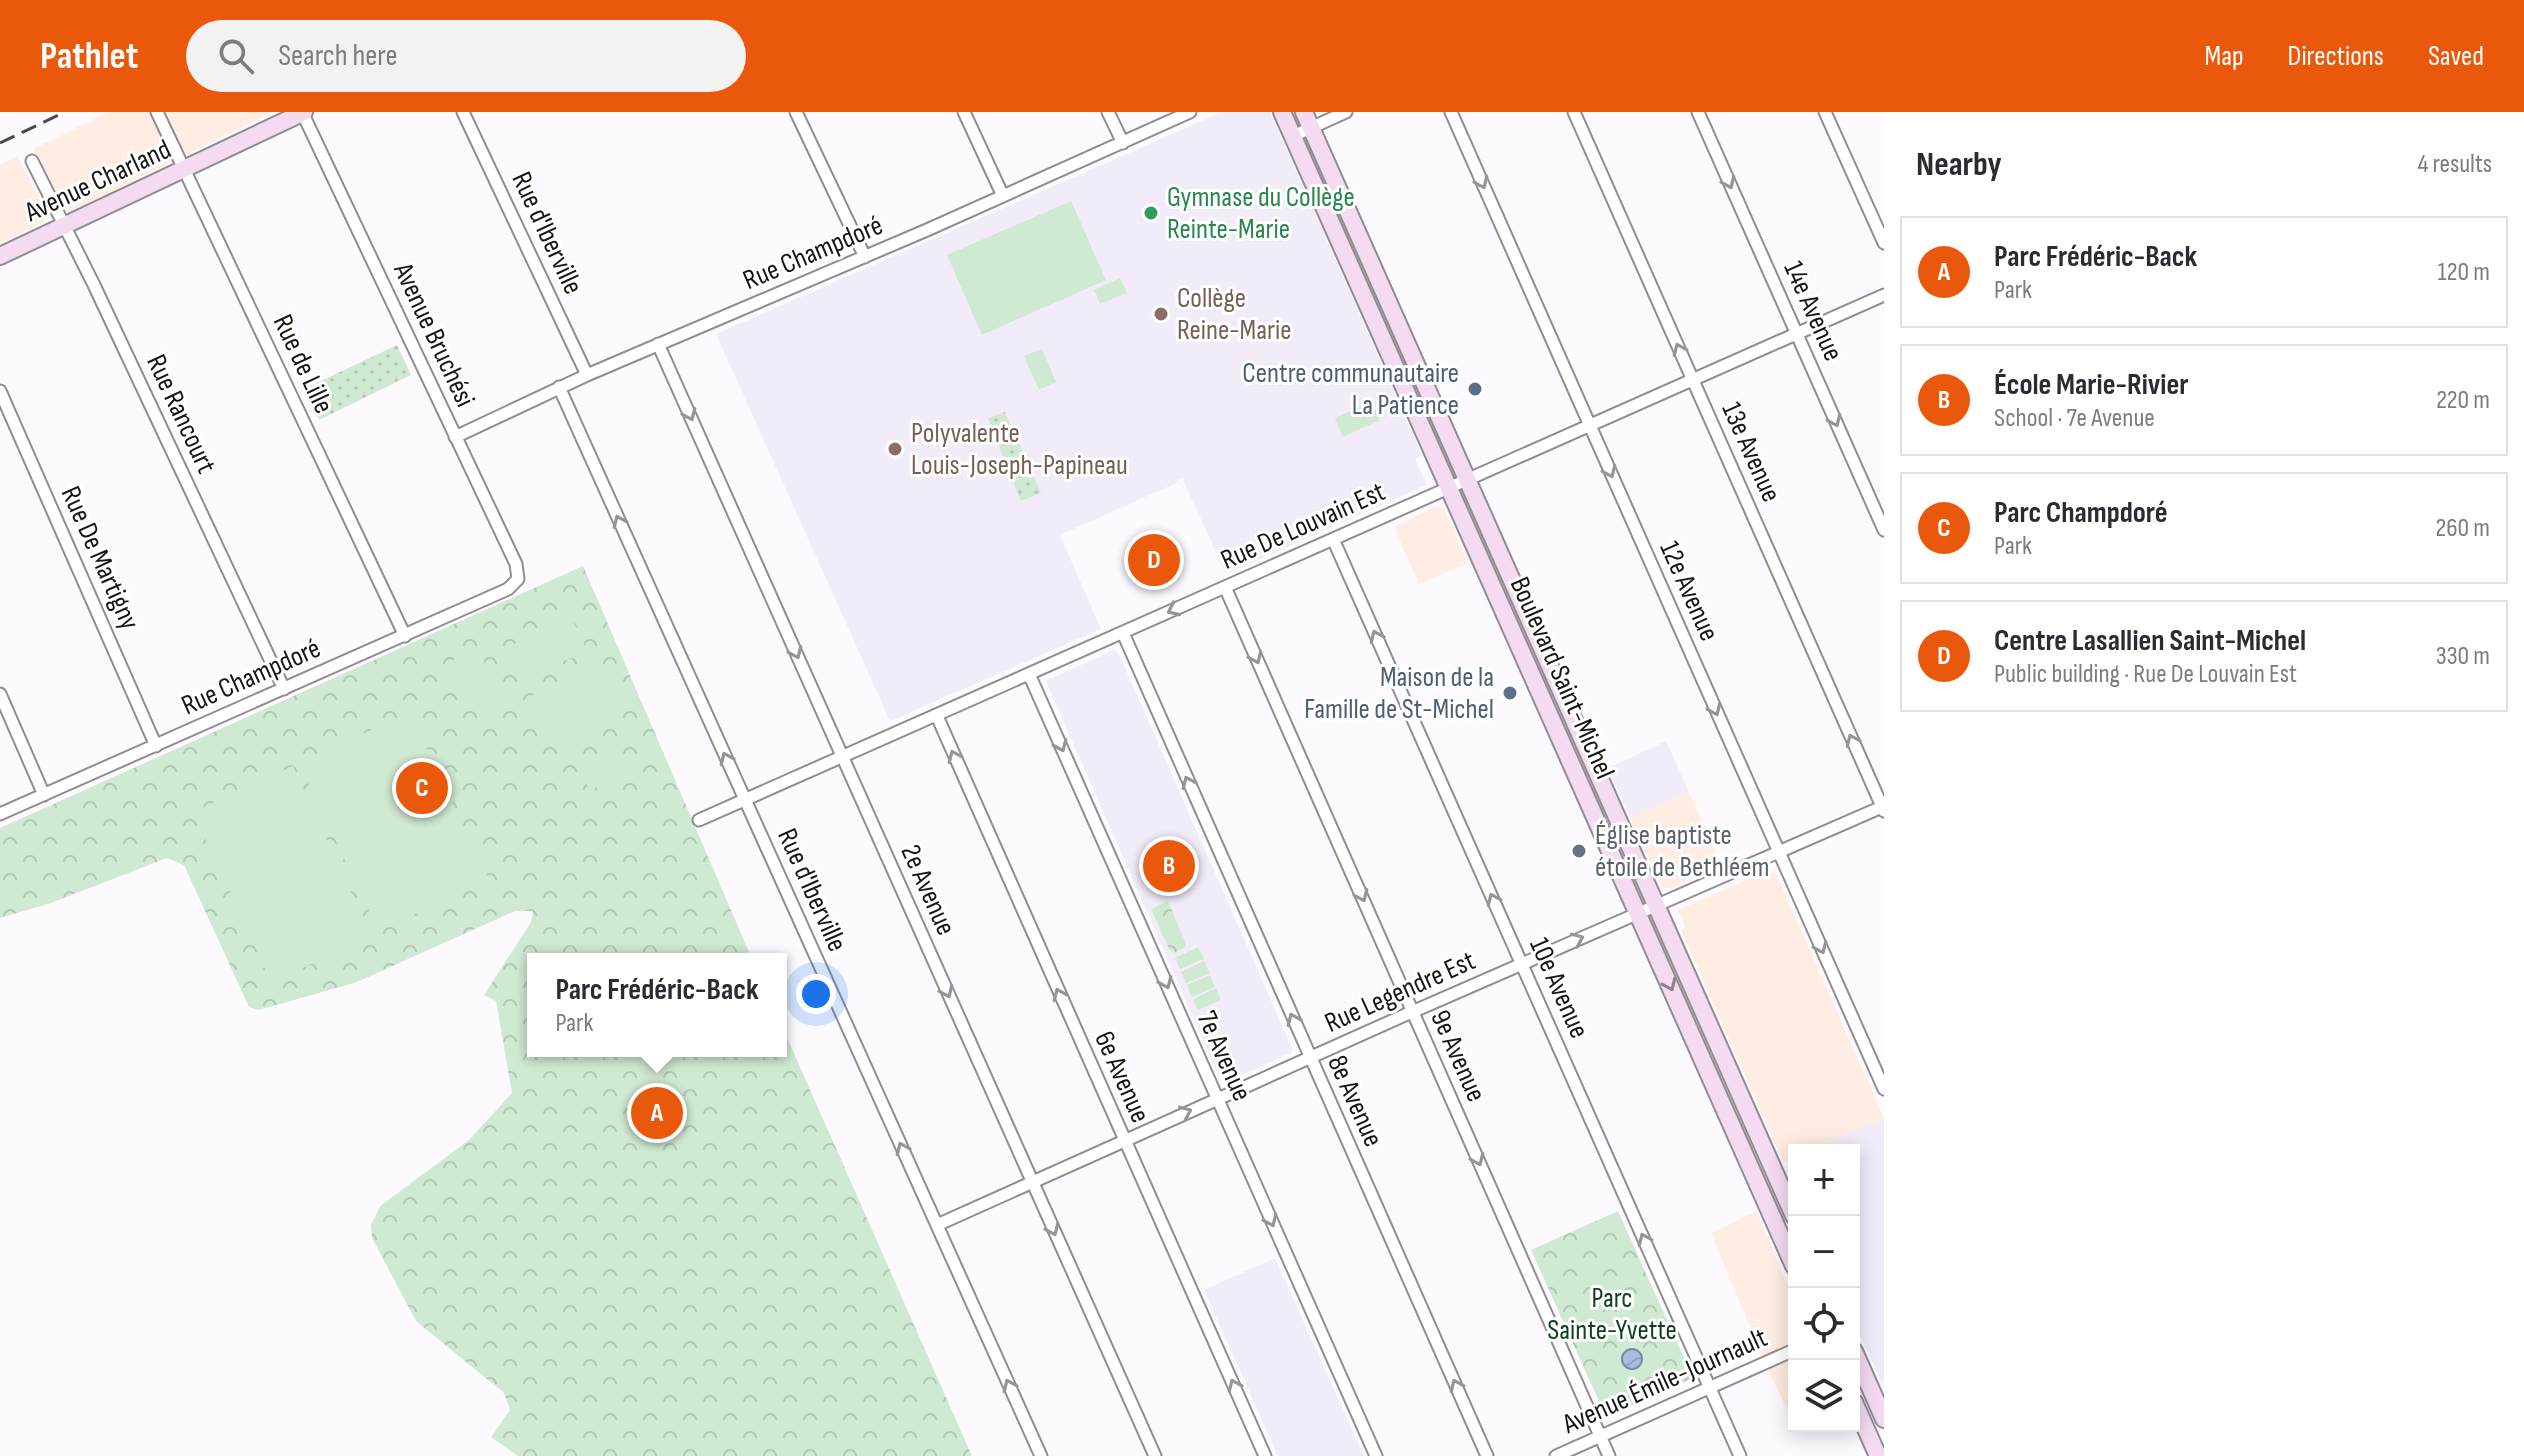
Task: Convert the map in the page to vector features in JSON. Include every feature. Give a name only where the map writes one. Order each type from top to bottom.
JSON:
[{"type":"main road","name":"Avenue Charland","points":[[0,256],[303,112]]},
{"type":"main road","name":"Boulevard Saint-Michel","points":[[1282,112],[1788,1252]]},
{"type":"main road","name":"Boulevard Saint-Michel","points":[[1304,112],[1788,1202]]},
{"type":"main road","points":[[1858,1360],[1883,1414]]},
{"type":"main road","points":[[1860,1416],[1878,1456]]},
{"type":"street","name":"Rue de Lille","points":[[157,112],[405,636]]},
{"type":"street","name":"Avenue Bruchési","points":[[303,112],[516,564],[518,579]]},
{"type":"street","name":"Rue d'Iberville","points":[[463,112],[587,375]]},
{"type":"street","points":[[796,112],[865,257]]},
{"type":"street","points":[[964,112],[1003,196]]},
{"type":"street","points":[[1108,112],[1123,143]]},
{"type":"street","name":"Rue Champdoré","points":[[455,437],[559,387],[865,257],[1190,112]]},
{"type":"street","points":[[1293,136],[1346,112]]},
{"type":"street","name":"12e Avenue","points":[[1451,112],[1884,1089]]},
{"type":"street","name":"13e Avenue","points":[[1574,112],[1883,808]]},
{"type":"street","name":"14e Avenue","points":[[1698,112],[1884,530]]},
{"type":"street","points":[[1825,112],[1884,243]]},
{"type":"street","name":"Rue Rancourt","points":[[32,161],[284,689]]},
{"type":"street","name":"Rue De Louvain Est","points":[[699,820],[1884,295]]},
{"type":"street","name":"2e Avenue","points":[[658,344],[1155,1456]]},
{"type":"street","name":"Rue d'Iberville","points":[[559,387],[1041,1456]]},
{"type":"street","name":"Rue De Martigny","points":[[0,391],[156,746]]},
{"type":"street","name":"10e Avenue","points":[[1333,539],[1740,1456]]},
{"type":"street","name":"Rue Champdoré","points":[[0,814],[405,636],[508,589],[518,579]]},
{"type":"street","name":"9e Avenue","points":[[1225,587],[1609,1456]]},
{"type":"street","name":"8e Avenue","points":[[1123,633],[1487,1456]]},
{"type":"street","name":"7e Avenue","points":[[1029,674],[1376,1456]]},
{"type":"street","points":[[0,694],[44,795]]},
{"type":"street","name":"6e Avenue","points":[[937,716],[1265,1456]]},
{"type":"street","name":"Rue Legendre Est","points":[[937,1225],[1413,1012],[1883,808]]},
{"type":"street","name":"Avenue Émile-Journault","points":[[1556,1456],[1788,1353]]},
{"type":"shaded area","points":[[109,112],[273,112],[68,213],[33,149]]},
{"type":"shaded area","points":[[1222,112],[1270,112],[1422,455],[1415,459],[1427,485],[1226,574],[1182,478],[1060,535],[1101,629],[890,721],[716,334]]},
{"type":"shaded area","points":[[17,156],[48,215],[43,222],[0,243],[0,165]]},
{"type":"shaded area","points":[[1435,507],[1444,509],[1468,563],[1419,584],[1394,527]]},
{"type":"shaded area","points":[[1113,650],[1118,652],[1292,1048],[1291,1053],[1228,1081],[1224,1072],[1218,1074],[1046,681]]},
{"type":"shaded area","points":[[1666,741],[1689,792],[1630,818],[1608,768]]},
{"type":"shaded area","points":[[1689,792],[1722,866],[1671,888],[1662,888],[1630,818]]},
{"type":"shaded area","points":[[1769,870],[1775,871],[1884,1118],[1825,1144],[1788,1144],[1788,1160],[1783,1162],[1681,930],[1685,927],[1678,910]]},
{"type":"shaded area","points":[[1884,1118],[1884,1388],[1860,1334],[1860,1144],[1825,1144]]},
{"type":"shaded area","points":[[1756,1211],[1788,1285],[1788,1411],[1765,1363],[1711,1233]]},
{"type":"shaded area","points":[[1275,1258],[1364,1456],[1278,1456],[1204,1290]]},
{"type":"green space","points":[[1071,201],[1106,280],[982,335],[947,255]]},
{"type":"green space","points":[[1120,278],[1127,293],[1100,304],[1094,290]]},
{"type":"green space","points":[[397,345],[411,375],[319,420],[304,389]]},
{"type":"green space","points":[[1042,349],[1056,382],[1039,390],[1024,356]]},
{"type":"green space","points":[[1371,401],[1380,420],[1343,437],[1335,418]]},
{"type":"green space","points":[[1005,412],[1041,493],[1021,501],[988,418]]},
{"type":"green space","points":[[583,566],[749,953],[527,953],[527,1057],[787,1057],[787,1038],[972,1456],[518,1456],[491,1437],[510,1410],[504,1393],[416,1321],[372,1238],[371,1225],[380,1206],[469,1140],[512,1093],[496,1001],[484,995],[531,922],[533,911],[515,911],[357,982],[259,1010],[249,1007],[184,865],[167,858],[51,903],[0,918],[0,828]]},
{"type":"green space","points":[[572,618],[587,651],[526,678],[512,645]]},
{"type":"green space","points":[[477,648],[501,696],[498,698],[502,708],[483,719],[474,709],[451,661]]},
{"type":"green space","points":[[601,664],[624,713],[552,747],[529,697]]},
{"type":"green space","points":[[409,712],[489,879],[379,931],[299,764]]},
{"type":"green space","points":[[626,756],[633,770],[590,790],[583,777]]},
{"type":"green space","points":[[293,766],[371,937],[271,982],[193,812]]},
{"type":"green space","points":[[1168,901],[1186,944],[1174,953],[1169,949],[1151,909]]},
{"type":"green space","points":[[1198,947],[1204,959],[1180,969],[1175,958]]},
{"type":"green space","points":[[1204,961],[1210,973],[1186,983],[1181,972]]},
{"type":"green space","points":[[1210,975],[1215,987],[1192,997],[1187,985]]},
{"type":"green space","points":[[1216,988],[1221,1000],[1198,1010],[1193,999]]},
{"type":"green space","name":"Parc Sainte-Yvette","points":[[1618,1211],[1693,1378],[1606,1417],[1531,1250]]},
{"type":"water","points":[[1632,1349],[1639,1352],[1642,1359],[1639,1366],[1632,1369],[1625,1366],[1622,1359],[1625,1352]]},
{"type":"railway","points":[[0,143],[65,112]]},
{"type":"place","name":"Gymnase du Collège Reinte-Marie","points":[[1151,213]]},
{"type":"place","name":"Collège Reine-Marie","points":[[1161,314]]},
{"type":"place","name":"Centre communautaire La Patience","points":[[1475,389]]},
{"type":"place","name":"Polyvalente Louis-Joseph-Papineau","points":[[895,449]]},
{"type":"place","name":"Centre Lasallien Saint-Michel","points":[[1154,560]]},
{"type":"place","name":"Maison de la Famille de St-Michel","points":[[1510,693]]},
{"type":"place","name":"Parc Champdoré","points":[[422,788]]},
{"type":"place","name":"Église baptiste étoile de Bethléem","points":[[1579,851]]},
{"type":"place","name":"École Marie-Rivier","points":[[1169,866]]},
{"type":"place","name":"Parc Frédéric-Back","points":[[657,1113]]}]
